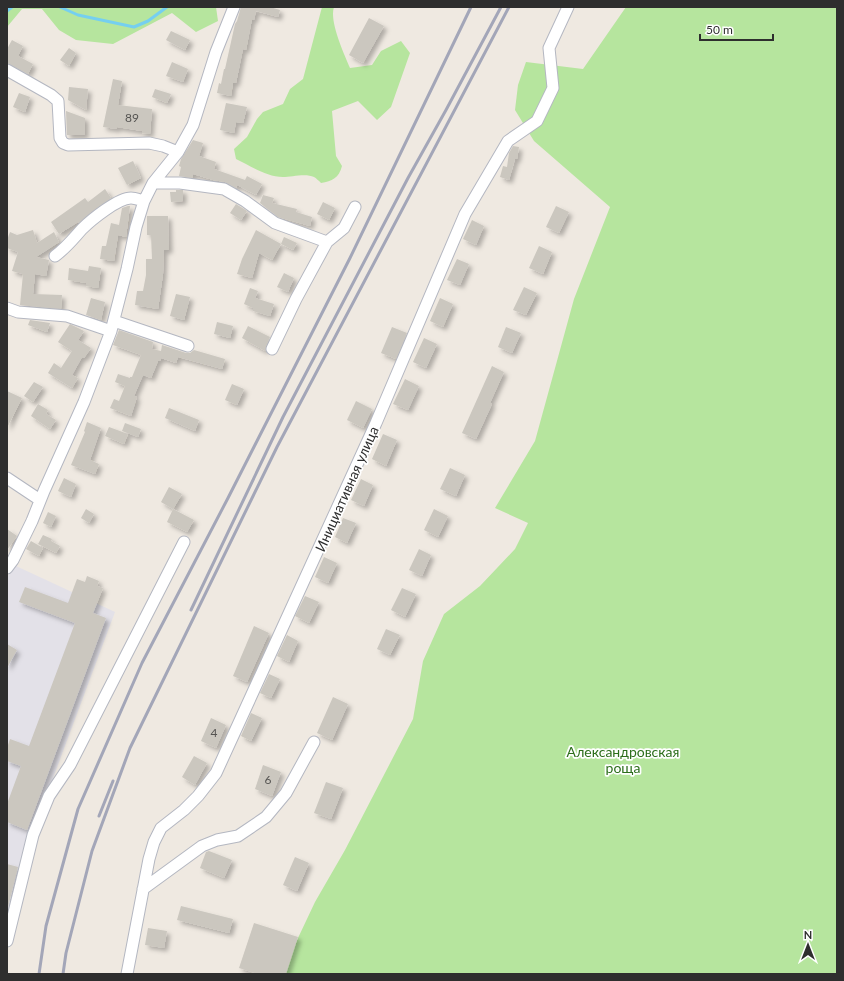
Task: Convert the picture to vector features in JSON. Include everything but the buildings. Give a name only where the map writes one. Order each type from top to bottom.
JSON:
[{"type":"street","points":[[7,568],[13,560],[84,402],[112,326],[144,200],[153,183],[178,152],[193,125],[216,52],[234,7]]},
{"type":"street","name":"Инициативная улица","points":[[128,974],[143,889],[154,842],[161,828],[184,810],[198,796],[216,773],[376,423],[465,214],[508,141],[537,121],[553,88],[549,48],[568,7]]},
{"type":"street","points":[[7,70],[51,95],[58,101],[60,138],[63,143],[68,145],[148,143],[163,146],[178,152]]},
{"type":"street","points":[[153,183],[180,183],[224,189],[245,201],[275,223],[327,242]]},
{"type":"street","points":[[55,256],[64,250],[83,229],[113,205],[122,200],[132,198],[144,200]]},
{"type":"street","points":[[272,349],[296,299],[327,242],[344,228],[355,207]]},
{"type":"street","points":[[7,308],[18,312],[48,313],[67,316],[188,346]]},
{"type":"street","points":[[7,478],[40,500]]},
{"type":"street","points":[[7,941],[33,835],[49,796],[70,765],[184,542]]},
{"type":"street","points":[[143,889],[202,846],[217,840],[238,836],[266,817],[286,793],[314,742]]},
{"type":"shaded area","points":[[16,566],[115,612],[40,813],[7,941],[7,577]]},
{"type":"green space","points":[[7,7],[216,7],[218,21],[196,32],[172,13],[113,44],[76,40],[59,30],[42,9],[22,9],[7,27]]},
{"type":"green space","points":[[322,7],[334,7],[333,13],[335,29],[350,68],[372,65],[381,51],[401,41],[410,53],[391,107],[377,120],[358,101],[332,111],[336,156],[342,166],[337,176],[321,183],[315,177],[311,176],[303,175],[277,177],[259,171],[236,159],[234,149],[247,137],[257,119],[263,112],[283,104],[290,89],[303,79]]},
{"type":"green space","name":"Александровская роща","points":[[626,7],[837,7],[837,974],[281,974],[315,902],[345,850],[413,719],[423,661],[444,614],[480,586],[515,549],[528,523],[495,508],[535,441],[574,299],[610,207],[534,141],[515,110],[518,85],[526,62],[583,69]]},
{"type":"waterway","points":[[7,11],[12,7]]},
{"type":"waterway","points":[[60,7],[78,15],[134,27],[148,21],[167,7]]},
{"type":"railway","points":[[39,974],[46,926],[78,809],[142,663],[350,258],[471,7]]},
{"type":"railway","points":[[191,610],[283,417],[408,178],[501,7]]},
{"type":"railway","points":[[63,974],[66,953],[92,851],[130,748],[277,447],[509,7]]},
{"type":"railway","points":[[99,816],[113,781]]}]
